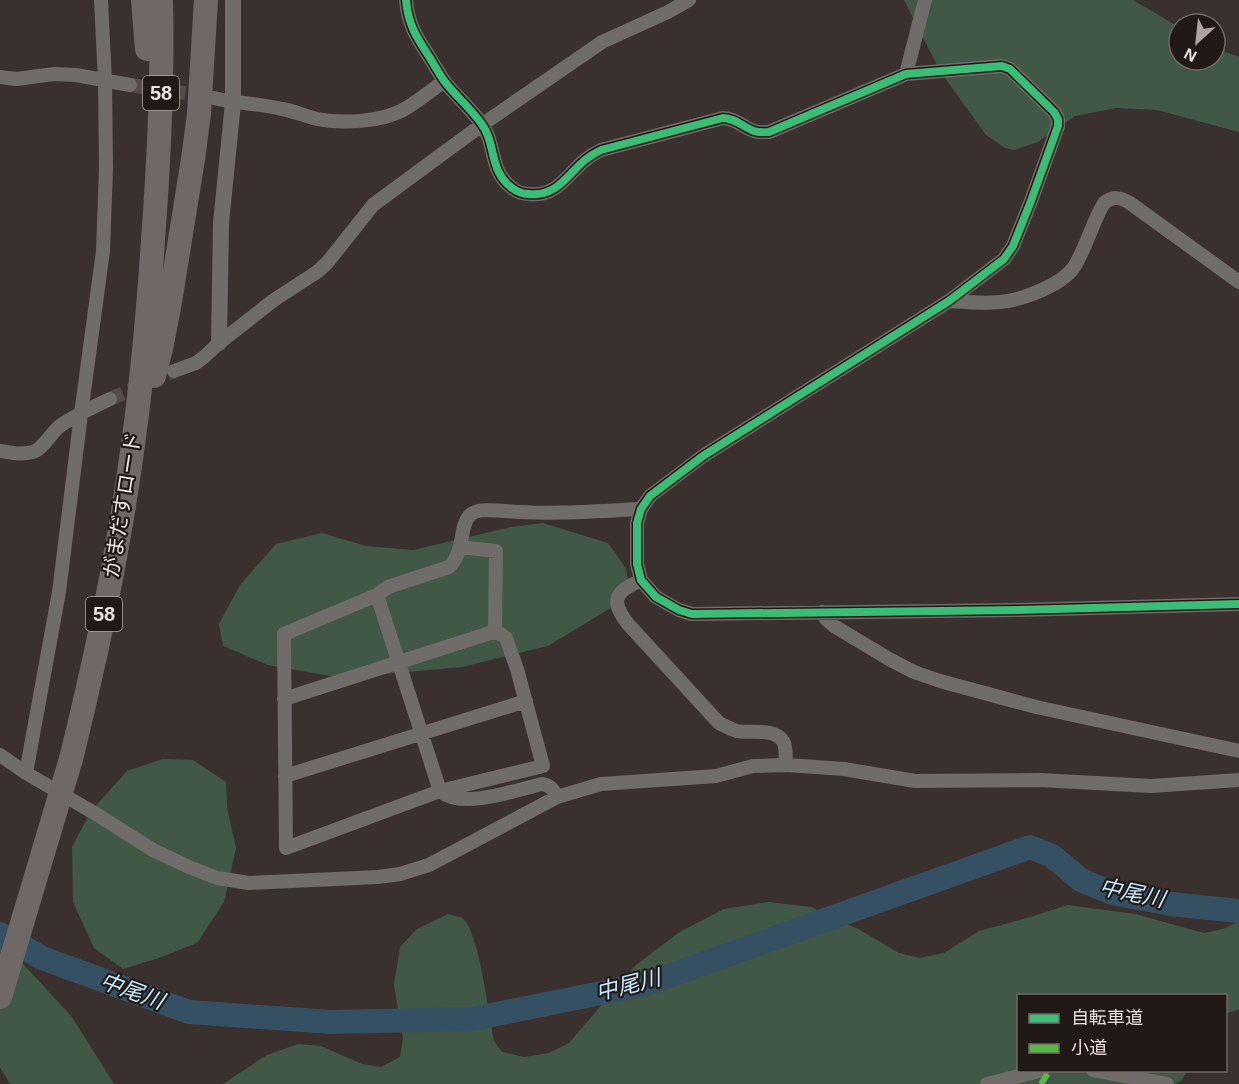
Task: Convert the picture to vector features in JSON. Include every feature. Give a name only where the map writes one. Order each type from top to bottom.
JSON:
[{"type":"highway","points":[[143,0],[157,186]]},
{"type":"highway","name":"がまだすロード","points":[[0,997],[70,759],[97,651],[130,468],[148,313],[157,186],[161,0]]},
{"type":"highway","points":[[130,468],[161,349],[170,302],[199,114],[206,0]]},
{"type":"street","points":[[26,773],[59,592],[103,251],[106,168],[101,0]]},
{"type":"street","points":[[219,343],[221,223],[233,103],[233,0]]},
{"type":"street","points":[[406,0],[407,15],[413,32],[444,81],[483,124],[498,173],[506,183],[528,195],[552,190],[563,183],[587,158],[601,150],[723,118],[728,118],[752,130],[769,132],[906,74],[1002,66],[1010,69],[1058,119],[1058,126],[1013,246],[1004,259],[949,302],[703,456],[650,496],[640,509],[636,548],[641,580],[656,597],[679,610],[692,614],[1018,610],[1239,604]]},
{"type":"street","points":[[174,371],[196,363],[274,300],[317,272],[327,263],[373,205],[483,124],[602,42],[689,0]]},
{"type":"street","points":[[906,74],[925,0]]},
{"type":"street","points":[[0,77],[16,79],[54,74],[76,75],[130,85]]},
{"type":"street","points":[[214,98],[233,103],[282,109],[330,121],[378,118],[393,115],[405,109],[444,81]]},
{"type":"street","points":[[949,302],[998,303],[1014,300],[1065,278],[1074,266],[1104,203],[1116,198],[1130,203],[1239,282]]},
{"type":"street","points":[[0,451],[14,454],[31,453],[43,446],[60,426],[110,399]]},
{"type":"street","points":[[284,699],[495,632],[506,638],[517,669],[543,766],[440,791],[286,848],[284,699],[284,634],[377,595],[388,587],[449,567],[454,563],[466,522],[469,516],[476,512],[485,510],[533,514],[640,509]]},
{"type":"street","points":[[460,547],[496,551],[495,632]]},
{"type":"street","points":[[641,580],[622,590],[617,606],[620,614],[719,723],[738,731],[767,733],[781,738],[784,743],[786,765]]},
{"type":"street","points":[[377,595],[440,791],[451,798],[466,799],[542,784],[550,786],[557,797]]},
{"type":"street","points":[[822,612],[834,626],[889,660],[940,681],[1036,706],[1239,751]]},
{"type":"street","points":[[285,776],[526,701]]},
{"type":"street","points":[[0,755],[153,850],[217,878],[249,883],[400,874],[429,865],[557,797],[601,784],[716,776],[753,766],[786,765],[844,769],[915,781],[1040,780],[1151,786],[1239,780]]},
{"type":"street","points":[[987,1084],[1039,1072]]},
{"type":"street","points":[[1099,1072],[1167,1084]]},
{"type":"green space","points":[[904,0],[1133,0],[1167,20],[1167,72],[1227,72],[1227,52],[1239,57],[1239,132],[1157,110],[1116,108],[1075,116],[1038,142],[1014,150],[1005,148],[986,135],[940,71]]},
{"type":"green space","points":[[543,523],[608,543],[625,567],[630,585],[614,606],[548,646],[462,667],[341,678],[268,665],[223,646],[219,624],[240,585],[276,544],[322,533],[366,546],[413,550],[511,527]]},
{"type":"green space","points":[[163,759],[193,760],[226,782],[227,808],[236,848],[224,902],[197,943],[123,969],[94,948],[73,902],[72,847],[91,811],[127,771]]},
{"type":"green space","points":[[769,902],[811,907],[860,930],[899,953],[920,958],[944,953],[979,931],[1068,905],[1135,914],[1204,933],[1223,929],[1239,921],[1239,1009],[1227,1014],[1227,994],[1017,994],[1017,1072],[1186,1072],[1181,1081],[1175,1084],[223,1084],[267,1055],[298,1044],[321,1046],[362,1064],[381,1067],[400,1057],[403,1038],[394,985],[400,947],[417,929],[448,914],[462,918],[473,939],[494,1041],[502,1052],[524,1057],[549,1053],[569,1043],[636,965],[678,933],[724,909]]},
{"type":"green space","points":[[0,939],[72,1017],[114,1084],[10,1084],[0,1067]]},
{"type":"waterway","name":"中尾川","points":[[0,934],[42,958],[189,1012],[331,1022],[472,1019],[646,984],[1030,847],[1052,856],[1081,880],[1112,893],[1171,904],[1239,911]]},
{"type":"tunnel","points":[[130,85],[205,96]]},
{"type":"tunnel","points":[[110,399],[174,371]]},
{"type":"marked path","points":[[1041,1084],[1049,1072]]},
{"type":"cycle path","points":[[406,0],[411,24],[421,44],[445,82],[486,131],[499,173],[512,188],[524,193],[539,194],[554,189],[585,160],[601,150],[723,118],[731,119],[756,132],[769,132],[906,74],[1002,66],[1010,69],[1054,112],[1058,119],[1058,126],[1031,201],[1013,246],[1004,259],[949,301],[703,456],[650,496],[641,509],[637,523],[637,564],[641,580],[656,597],[679,610],[692,614],[1018,610],[1239,604]]}]
